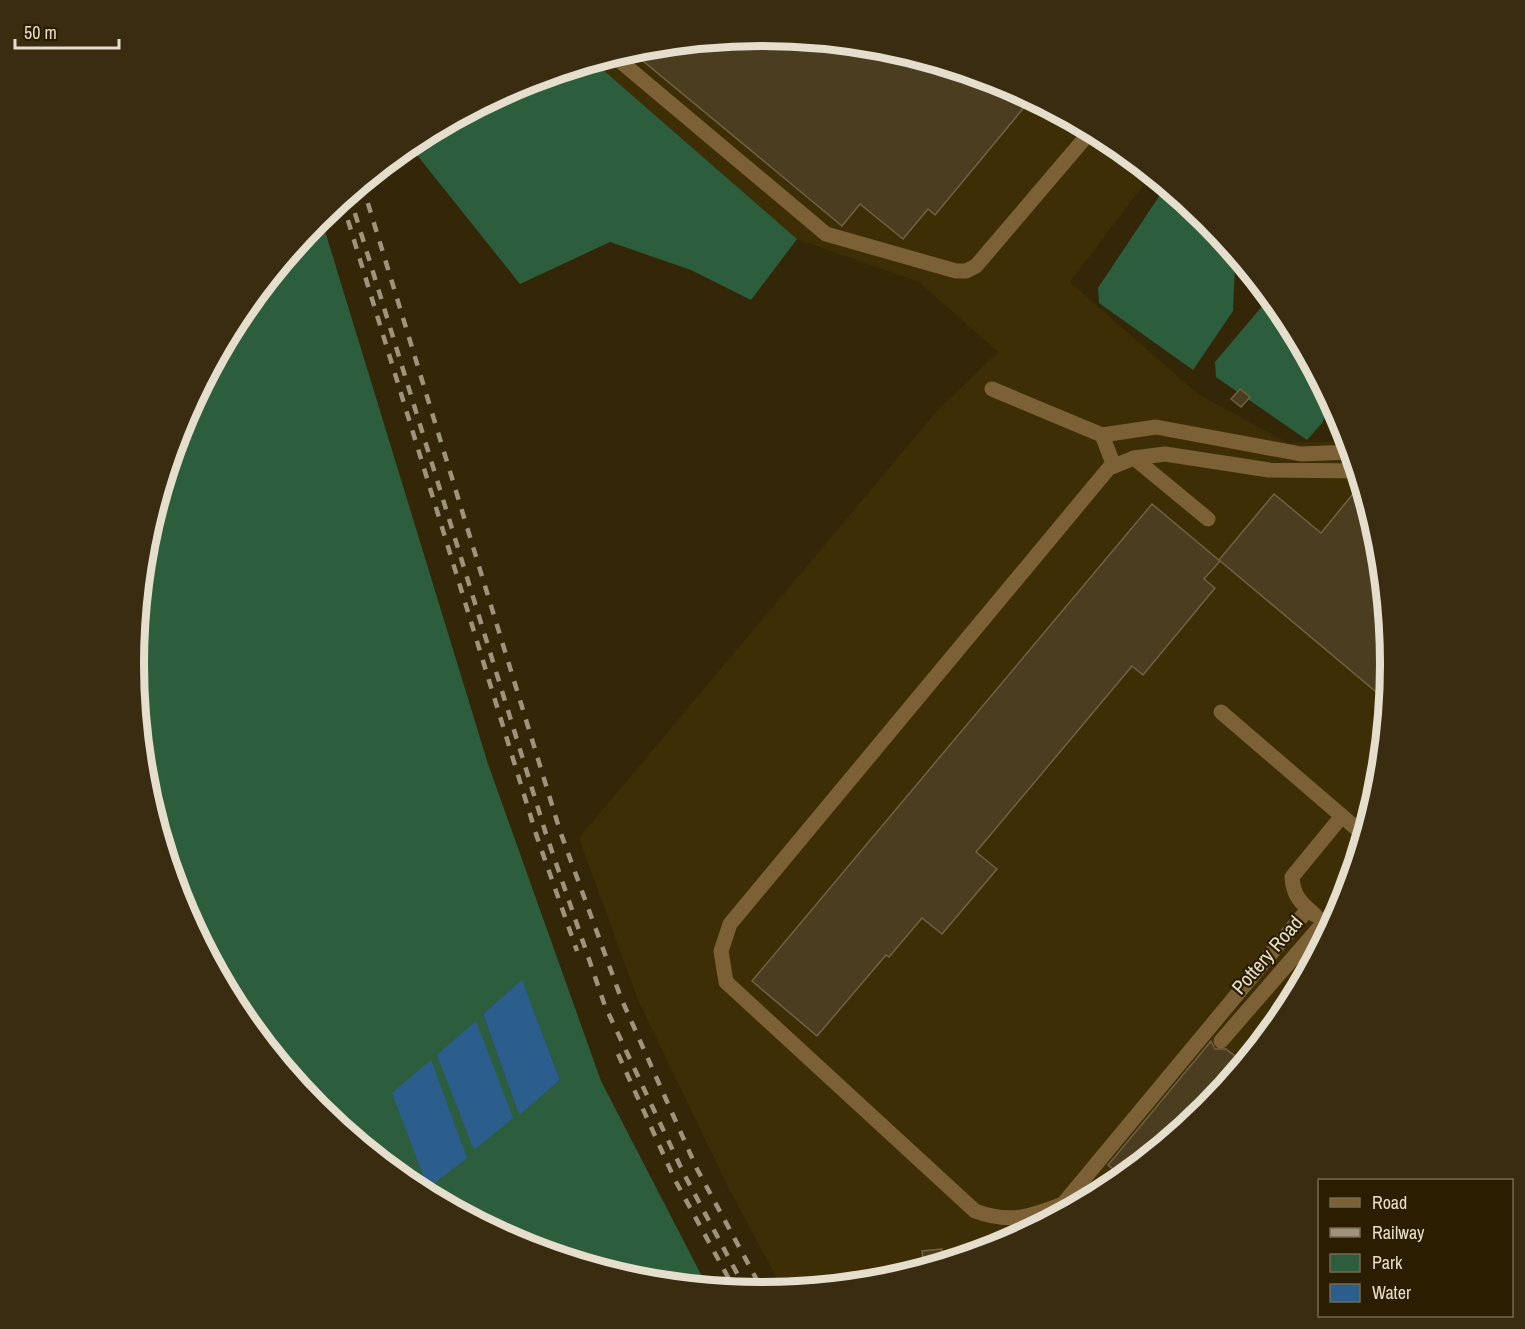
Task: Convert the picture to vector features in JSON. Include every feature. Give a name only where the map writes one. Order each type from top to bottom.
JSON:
[{"type":"street","points":[[622,63],[826,234],[956,271],[966,271],[975,266],[1085,138]]},
{"type":"street","points":[[992,389],[1102,435],[1156,427],[1301,454],[1343,452]]},
{"type":"street","points":[[1102,435],[1114,466]]},
{"type":"street","points":[[1308,909],[1063,1204],[1024,1218],[997,1219],[975,1210],[726,982],[721,951],[730,924],[1109,468],[1134,458],[1165,454],[1269,470],[1349,471]]},
{"type":"street","points":[[1134,458],[1208,519]]},
{"type":"street","points":[[1221,712],[1357,829]]},
{"type":"street","points":[[1324,922],[1299,902],[1293,891],[1292,877],[1342,816]]},
{"type":"street","name":"Pottery Road","points":[[1221,1041],[1324,922]]},
{"type":"shaded area","points":[[762,46],[803,48],[883,58],[961,79],[1036,110],[1072,129],[1139,174],[1147,181],[1070,282],[1198,394],[1288,443],[1338,441],[1348,466],[1369,544],[1379,624],[1380,664],[1379,705],[1369,785],[1348,863],[1333,901],[1298,974],[1276,1008],[1253,1041],[1199,1101],[1139,1155],[1106,1178],[1072,1200],[999,1235],[961,1250],[883,1271],[843,1277],[779,1282],[730,1191],[638,1000],[579,838],[937,411],[998,352],[919,282],[797,239],[601,68],[642,58],[682,52]]},
{"type":"green space","points":[[601,68],[797,239],[751,300],[691,270],[610,242],[520,284],[416,153],[453,129],[489,110],[564,79]]},
{"type":"green space","points":[[1161,193],[1235,266],[1233,311],[1193,370],[1099,303],[1098,288]]},
{"type":"green space","points":[[325,230],[488,764],[601,1081],[703,1279],[642,1271],[564,1250],[489,1219],[453,1200],[386,1155],[326,1101],[272,1041],[227,974],[208,938],[177,863],[156,785],[146,705],[144,664],[146,624],[156,544],[177,466],[208,391],[227,355],[272,288]],"holes":[[[522,981],[560,1080],[519,1114],[483,1014]]]},
{"type":"green space","points":[[1264,304],[1298,356],[1317,391],[1327,413],[1322,423],[1307,440],[1216,377],[1215,362]]},
{"type":"water","points":[[522,980],[560,1080],[519,1115],[483,1014]]},
{"type":"water","points":[[476,1021],[513,1118],[474,1150],[437,1055]]},
{"type":"water","points":[[431,1060],[467,1158],[431,1186],[426,1182],[392,1093]]},
{"type":"building","points":[[762,46],[843,52],[883,58],[961,79],[1026,106],[935,215],[928,209],[903,239],[860,204],[842,226],[640,59],[682,52]]},
{"type":"building","points":[[1240,389],[1250,397],[1241,407],[1231,399]]},
{"type":"building","points":[[1355,491],[1369,544],[1375,584],[1379,624],[1379,695],[1219,560],[1274,494],[1321,533]]},
{"type":"building","points":[[1152,504],[1220,561],[1204,579],[1215,588],[1143,675],[1132,666],[976,852],[997,869],[942,934],[922,918],[889,957],[886,955],[817,1036],[752,981]]},
{"type":"building","points":[[1211,1041],[1215,1049],[1226,1049],[1235,1056],[1215,1081],[1217,1083],[1170,1129],[1116,1171],[1108,1165]]},
{"type":"building","points":[[942,1249],[942,1255],[923,1261],[922,1251]]},
{"type":"railway","points":[[364,192],[560,831],[621,998],[697,1169],[758,1282]]},
{"type":"railway","points":[[352,203],[546,834],[605,1006],[684,1174],[741,1281]]},
{"type":"railway","points":[[345,210],[537,837],[577,951]]},
{"type":"railway","points":[[618,1054],[675,1180],[730,1281]]}]
